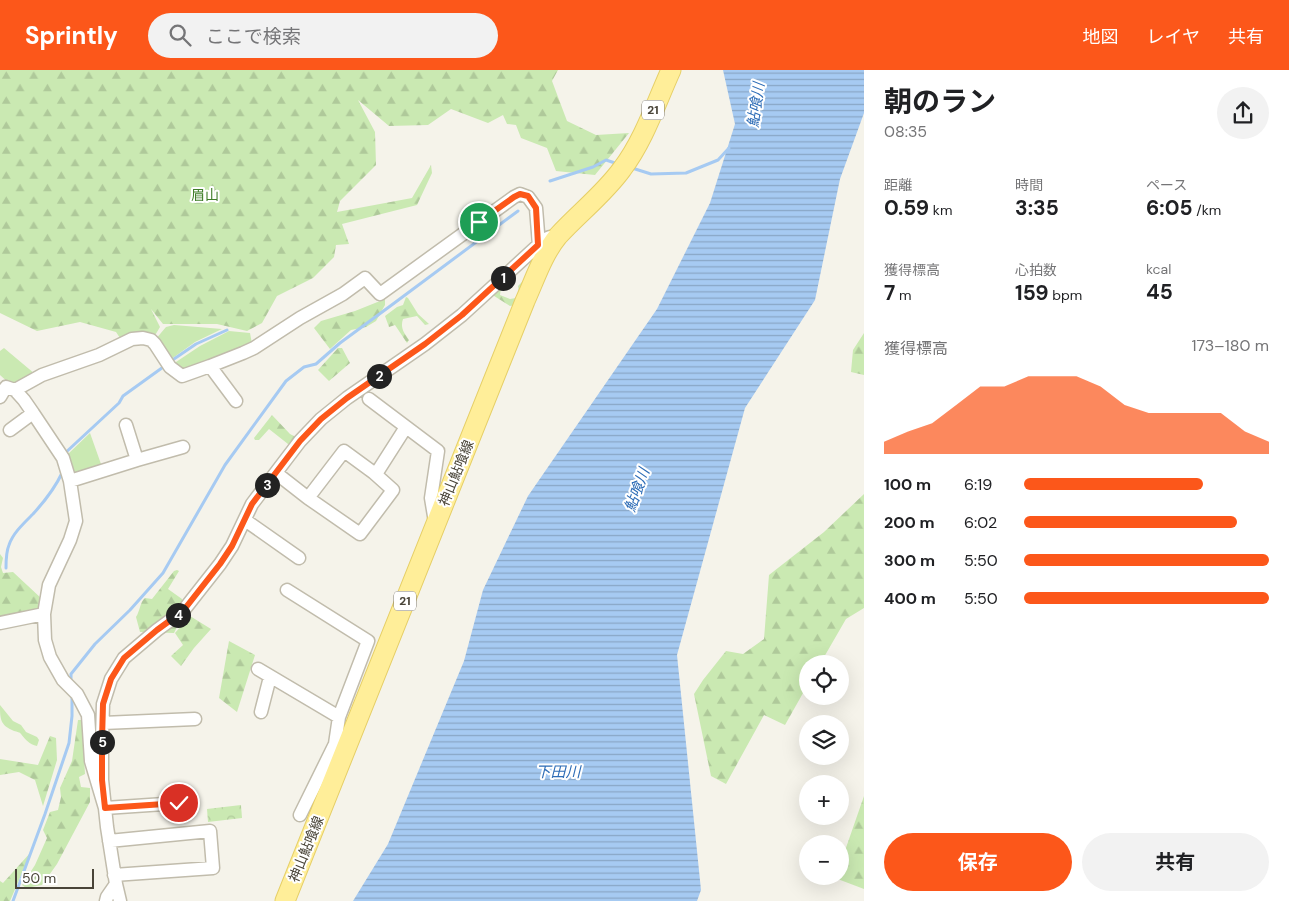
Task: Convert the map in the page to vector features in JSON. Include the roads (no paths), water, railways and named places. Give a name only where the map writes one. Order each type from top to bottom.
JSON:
[{"type":"main road","name":"神山鮎喰線","points":[[285,901],[340,747],[436,524],[542,262],[557,237],[614,180],[635,150],[671,70]]},
{"type":"street","points":[[5,389],[99,355],[132,339],[143,338],[156,344],[170,367],[182,376],[210,366],[254,348],[300,318],[343,294],[365,278],[380,294],[520,194],[528,196],[536,208],[538,245]]},
{"type":"street","points":[[120,901],[109,840],[102,780],[102,723],[103,704],[111,679],[124,658],[183,611],[232,546],[252,504],[300,441],[321,419],[462,315],[545,239],[550,236],[557,237]]},
{"type":"street","points":[[210,366],[236,401]]},
{"type":"street","points":[[5,389],[24,400],[63,458],[70,481],[76,521],[70,540],[49,585],[44,614],[45,640],[50,657],[63,680],[77,694],[88,715],[91,761],[105,808]]},
{"type":"street","points":[[369,399],[438,451],[431,498],[436,524]]},
{"type":"street","points":[[10,430],[33,413]]},
{"type":"street","points":[[126,425],[137,460]]},
{"type":"street","points":[[376,474],[406,427]]},
{"type":"street","points":[[70,481],[183,447]]},
{"type":"street","points":[[276,473],[308,498],[360,534],[393,490],[376,474],[344,451],[308,498]]},
{"type":"street","points":[[245,520],[300,558]]},
{"type":"street","points":[[287,590],[368,641],[339,717],[340,747],[300,815]]},
{"type":"street","points":[[0,622],[44,614]]},
{"type":"street","points":[[258,669],[339,717]]},
{"type":"street","points":[[261,712],[270,677]]},
{"type":"street","points":[[102,723],[195,719]]},
{"type":"street","points":[[105,808],[179,803]]},
{"type":"street","points":[[109,840],[210,831],[213,868],[115,879]]},
{"type":"street","points":[[106,901],[115,879]]},
{"type":"water","name":"下田川","points":[[723,70],[864,70],[864,113],[840,179],[815,300],[745,408],[677,655],[701,890],[697,901],[353,901],[388,844],[464,661],[483,590],[528,496],[657,309],[710,203],[735,124]]},
{"type":"waterway","points":[[632,168],[651,174],[686,173],[718,160],[729,148]]},
{"type":"waterway","points":[[550,181],[593,167],[606,160],[618,164]]},
{"type":"waterway","points":[[71,683],[71,674],[95,644],[130,610],[163,573],[225,465],[286,381],[304,367],[316,364],[340,343],[518,211]]},
{"type":"waterway","points":[[171,361],[196,344],[227,330]]},
{"type":"waterway","points":[[64,454],[119,403],[123,396],[166,365]]},
{"type":"waterway","points":[[6,568],[7,550],[13,536],[45,500],[62,473]]},
{"type":"waterway","points":[[13,901],[69,743],[72,694]]},
{"type":"water label","name":"鮎喰川","points":[[756,105]]},
{"type":"water label","name":"鮎喰川","points":[[637,490]]},
{"type":"park label","name":"眉山","points":[[205,195]]}]
